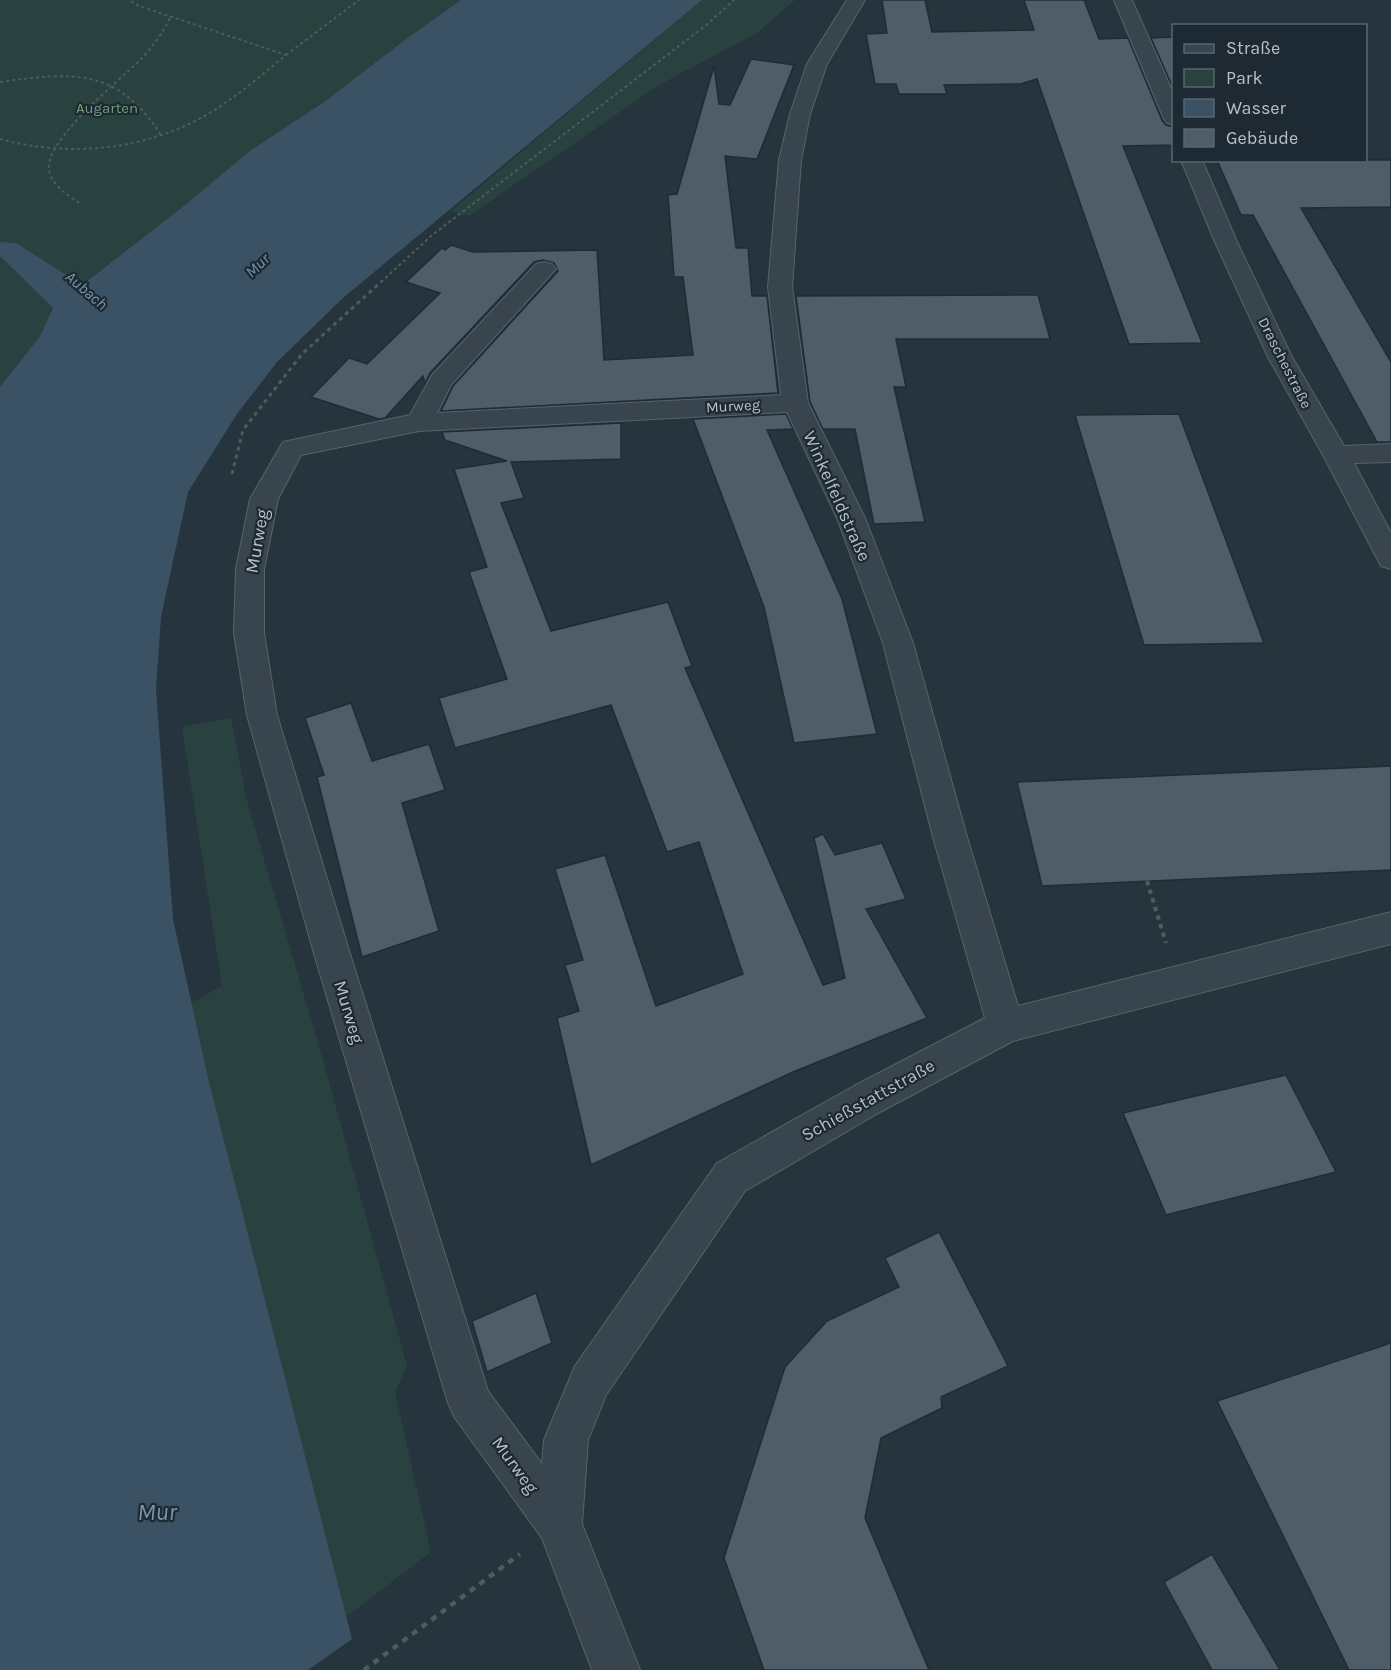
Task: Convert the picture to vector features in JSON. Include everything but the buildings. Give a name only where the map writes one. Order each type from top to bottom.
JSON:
[{"type":"street","name":"Winkelfeldstraße","points":[[856,0],[818,64],[800,114],[790,160],[780,286],[795,404],[852,518],[898,643],[950,837],[1006,1026]]},
{"type":"street","points":[[1123,0],[1172,117]]},
{"type":"street","name":"Draschestraße","points":[[1192,162],[1226,242],[1280,357],[1336,455],[1391,559]]},
{"type":"street","points":[[419,422],[441,381],[544,269]]},
{"type":"street","name":"Murweg","points":[[616,1670],[559,1524],[470,1403],[336,969],[262,715],[249,633],[250,569],[264,499],[292,448],[419,422],[795,404]]},
{"type":"street","points":[[1336,455],[1391,453]]},
{"type":"street","name":"Schießstattstraße","points":[[559,1524],[566,1440],[590,1381],[731,1177],[858,1105],[1006,1026],[1391,928]]},
{"type":"path","points":[[129,0],[139,6],[286,55]]},
{"type":"path","points":[[0,139],[54,149],[82,150],[126,144],[161,135],[200,119],[221,106],[359,0]]},
{"type":"path","points":[[231,476],[243,430],[302,354],[431,236],[696,34],[734,0]]},
{"type":"path","points":[[79,203],[59,187],[49,170],[49,159],[54,149],[88,109],[162,34],[171,16]]},
{"type":"path","points":[[0,82],[51,74],[96,79],[114,84],[140,104],[161,135]]},
{"type":"path","points":[[1147,881],[1178,981]]},
{"type":"path","points":[[364,1670],[559,1524]]},
{"type":"green space","name":"Augarten","points":[[0,0],[461,0],[324,102],[251,151],[81,285],[16,243],[0,242]]},
{"type":"green space","points":[[702,0],[795,0],[757,33],[659,85],[469,216],[451,211]]},
{"type":"green space","points":[[0,256],[53,308],[40,336],[0,387]]},
{"type":"green space","points":[[231,718],[247,801],[323,1060],[407,1366],[395,1392],[431,1552],[346,1617],[209,1082],[191,1003],[222,986],[182,727]]},
{"type":"water","name":"Mur","points":[[461,0],[702,0],[343,298],[277,362],[237,414],[188,492],[161,617],[156,690],[173,919],[209,1082],[360,1670],[0,1670],[0,387],[40,336],[53,308],[0,256],[0,242],[16,243],[82,285],[250,151],[324,102]]},
{"type":"pier","points":[[355,1637],[363,1670],[308,1670]]},
{"type":"water label","name":"Aubach","points":[[87,290]]}]
